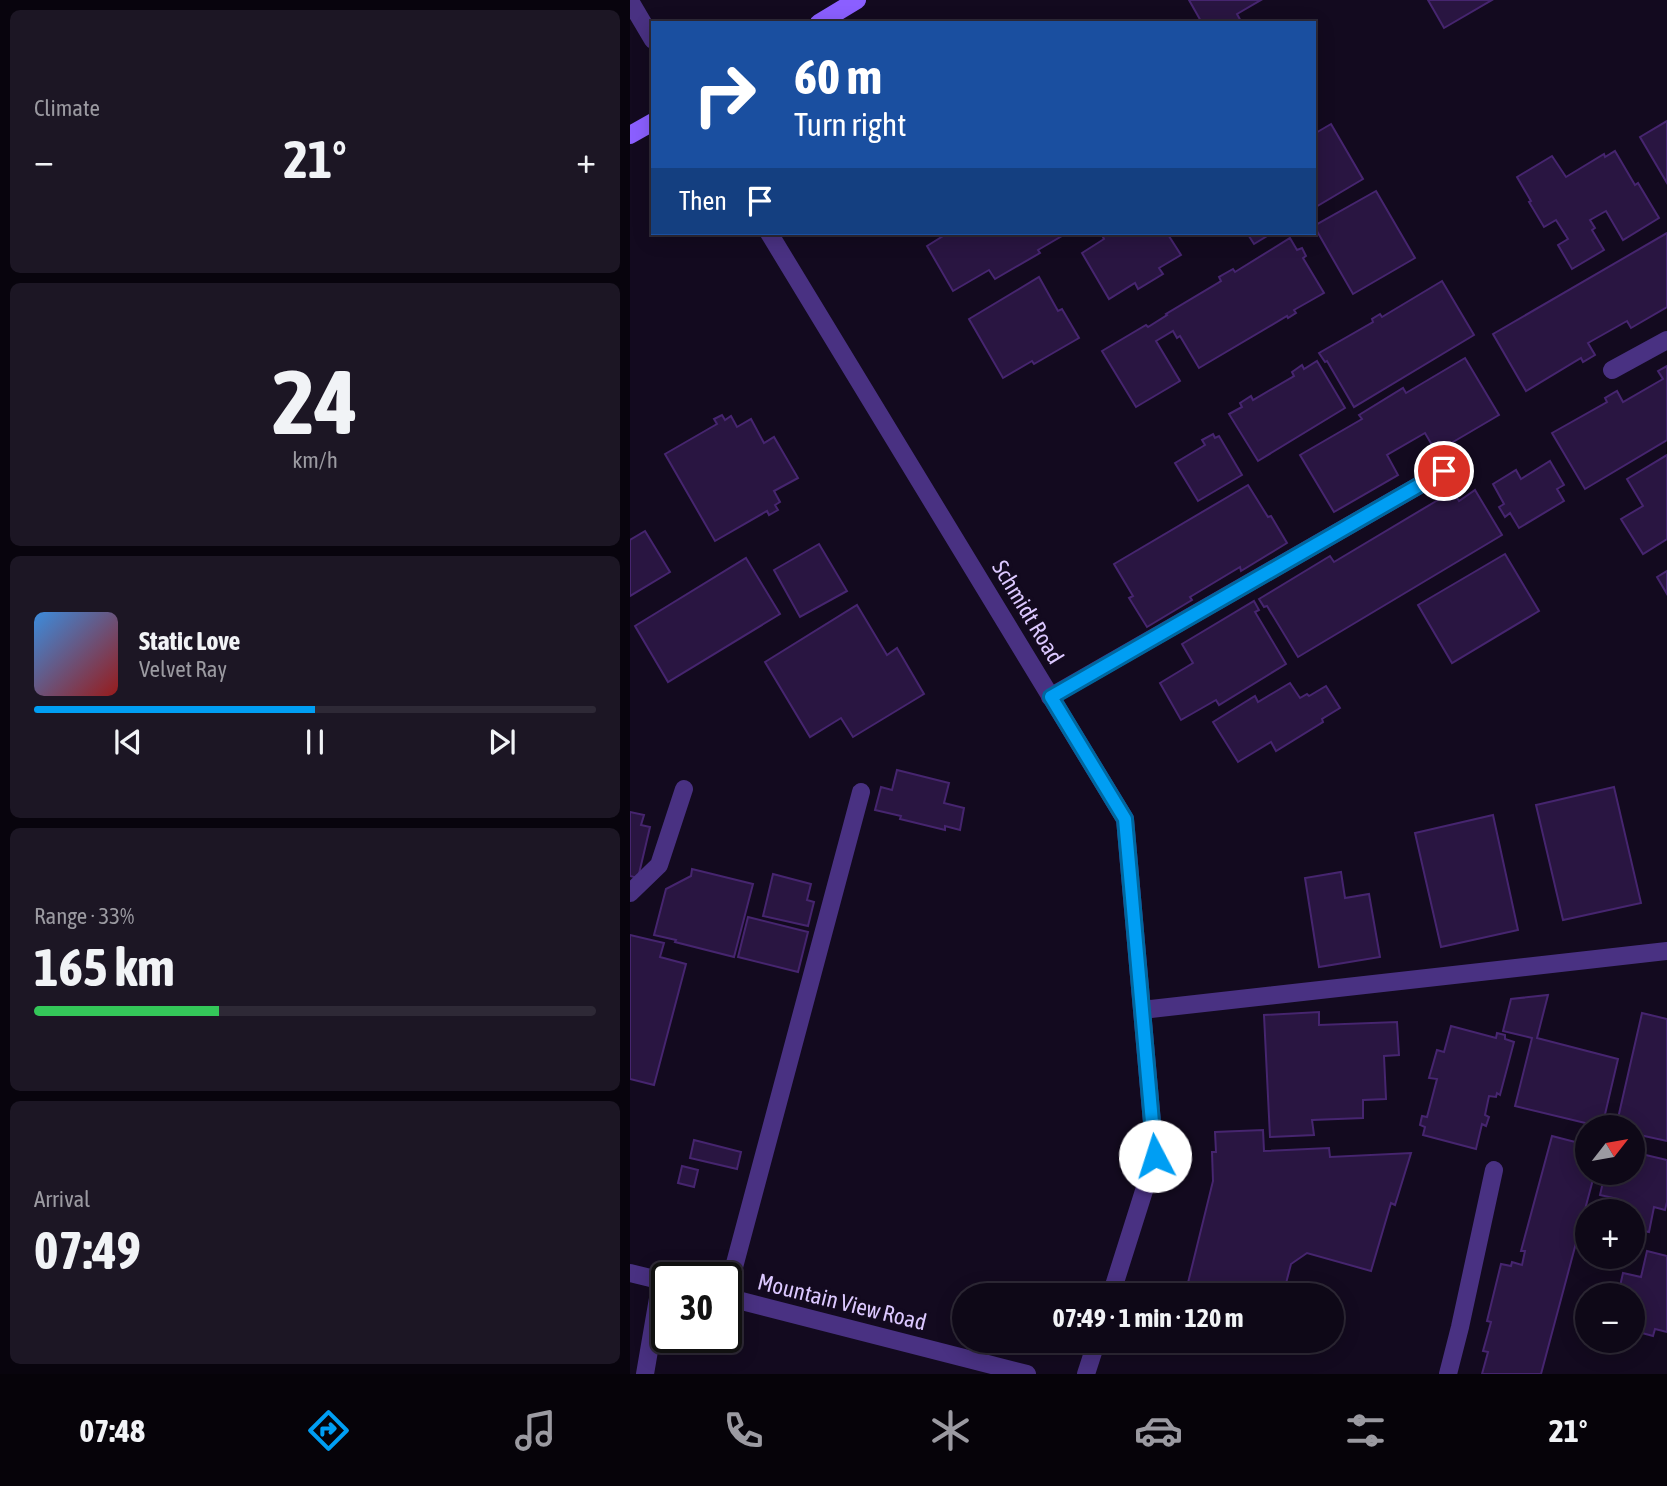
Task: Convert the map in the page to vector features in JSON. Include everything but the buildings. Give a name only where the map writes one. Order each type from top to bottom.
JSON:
[{"type":"main road","points":[[822,21],[858,0]]},
{"type":"main road","points":[[630,135],[651,123]]},
{"type":"street","points":[[630,1],[651,37]]},
{"type":"street","name":"Schmidt Road","points":[[770,235],[1125,819],[1155,1156],[1115,1283]]},
{"type":"street","points":[[1612,370],[1667,340]]},
{"type":"street","points":[[1051,697],[1444,471]]},
{"type":"street","points":[[630,893],[659,865],[684,789]]},
{"type":"street","points":[[735,1262],[861,792]]},
{"type":"street","points":[[1142,1010],[1667,951]]},
{"type":"street","points":[[1448,1374],[1494,1170]]},
{"type":"street","points":[[630,1273],[651,1279]]},
{"type":"street","name":"Mountain View Road","points":[[742,1301],[1027,1374]]},
{"type":"street","points":[[645,1374],[651,1345]]},
{"type":"street","points":[[1086,1374],[1093,1353]]},
{"type":"route","points":[[1155,1156],[1125,819],[1051,697],[1444,471]]}]
